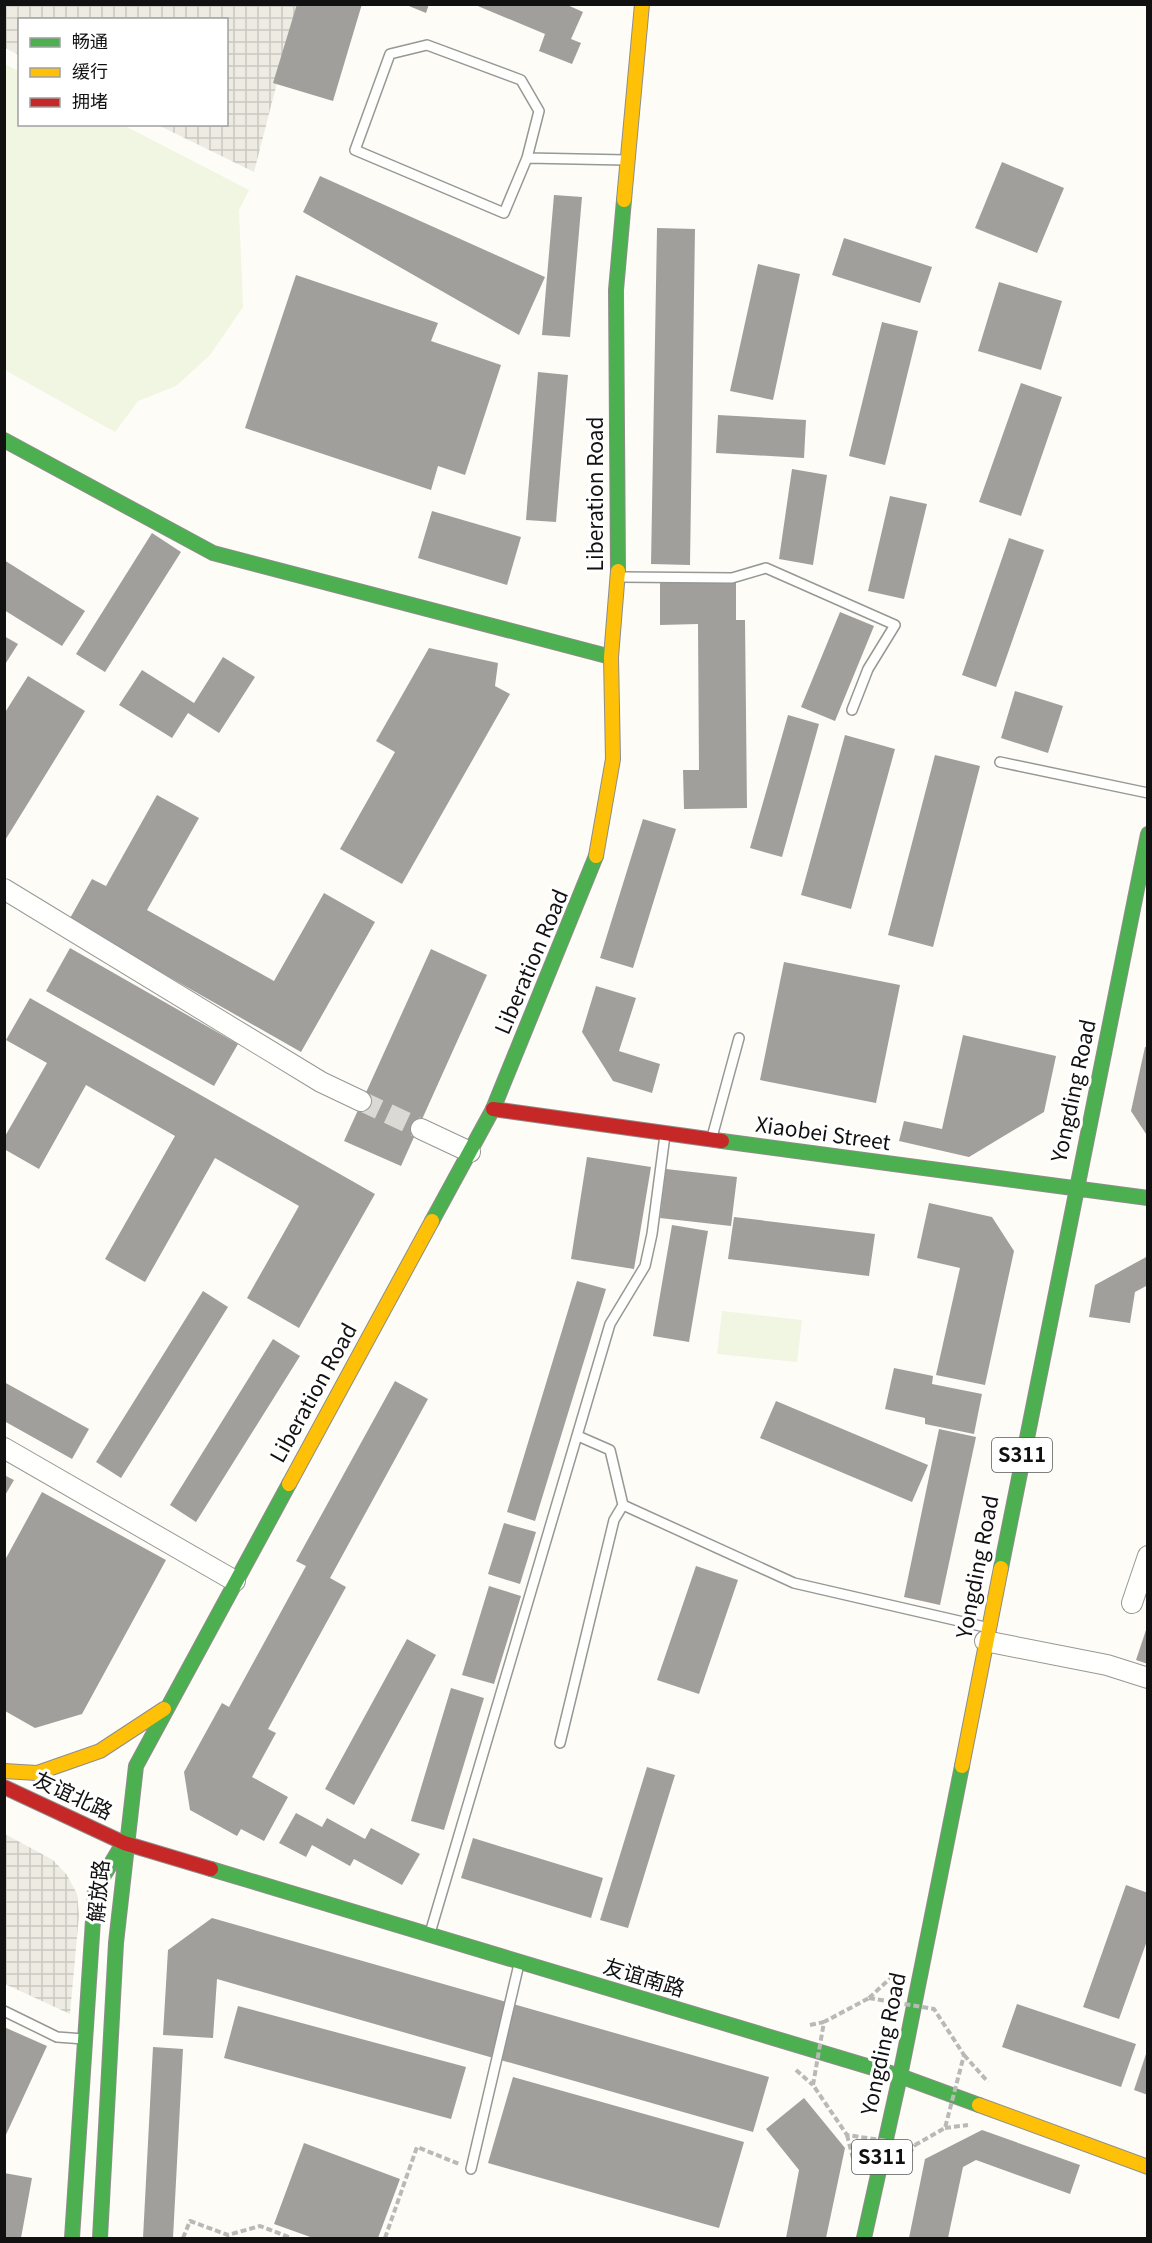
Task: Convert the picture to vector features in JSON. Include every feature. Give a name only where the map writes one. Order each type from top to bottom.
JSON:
[{"type":"main road","name":"Liberation Road","points":[[124,1843],[136,1766],[493,1109],[594,866],[612,759],[611,657],[618,577],[616,290],[642,4]]},
{"type":"main road","points":[[4,440],[213,553],[611,657]]},
{"type":"main road","name":"Yongding Road","points":[[864,2238],[900,2076],[986,1634],[1148,834]]},
{"type":"main road","name":"Xiaobei Street","points":[[493,1109],[665,1135],[1148,1198]]},
{"type":"main road","points":[[4,1771],[37,1773],[100,1751],[168,1706]]},
{"type":"main road","name":"友谊北路","points":[[4,1787],[124,1843]]},
{"type":"main road","name":"友谊南路","points":[[124,1843],[900,2076],[1148,2167]]},
{"type":"main road","name":"解放路","points":[[72,2238],[124,1843]]},
{"type":"main road","name":"解放路","points":[[100,2238],[95,1890],[124,1843]]},
{"type":"street","points":[[4,889],[321,1082],[361,1101]]},
{"type":"street","points":[[421,1129],[470,1152]]},
{"type":"street","points":[[4,1448],[235,1581]]},
{"type":"street","points":[[1132,1603],[1148,1556]]},
{"type":"street","points":[[986,1634],[1148,1678]]},
{"type":"lane","points":[[427,45],[521,80],[540,111],[527,158],[504,213],[355,150],[390,54],[427,45]]},
{"type":"lane","points":[[527,158],[628,160]]},
{"type":"lane","points":[[618,577],[732,578],[766,568],[895,625],[868,669],[852,710]]},
{"type":"lane","points":[[1000,762],[1148,793]]},
{"type":"lane","points":[[711,1140],[739,1038]]},
{"type":"lane","points":[[429,1935],[610,1324],[645,1266],[652,1233],[665,1135]]},
{"type":"lane","points":[[560,1743],[614,1520],[624,1505],[610,1450],[578,1436]]},
{"type":"lane","points":[[624,1505],[794,1583],[986,1634]]},
{"type":"lane","points":[[471,2169],[519,1962]]},
{"type":"lane","points":[[4,2011],[57,2037],[98,2040]]},
{"type":"path","points":[[869,1998],[934,2009],[964,2055],[945,2128],[915,2145],[847,2135],[813,2085],[824,2022],[869,1998]]},
{"type":"path","points":[[385,2238],[417,2147],[471,2169]]},
{"type":"path","points":[[183,2238],[190,2221],[228,2235],[260,2226],[291,2238]]},
{"type":"green space","points":[[4,64],[18,71],[18,126],[125,126],[249,190],[239,210],[243,307],[210,355],[176,386],[138,401],[115,432],[5,370]]},
{"type":"green space","points":[[722,1311],[802,1320],[797,1362],[717,1354]]},
{"type":"shaded area","points":[[4,5],[297,5],[254,172],[160,126],[228,126],[228,18],[18,18],[18,54],[5,48]]},
{"type":"shaded area","points":[[5,1834],[53,1860],[67,1875],[77,1894],[79,1915],[70,2014],[5,1984]]},
{"type":"building","points":[[297,4],[362,4],[333,101],[273,83]]},
{"type":"building","points":[[404,4],[429,4],[426,13]]},
{"type":"building","points":[[473,4],[565,4],[583,12],[571,39],[581,43],[572,64],[539,51],[545,34]]},
{"type":"building","points":[[1002,162],[1064,188],[1037,253],[975,228]]},
{"type":"building","points":[[320,176],[545,277],[519,335],[303,212]]},
{"type":"building","points":[[554,195],[582,197],[570,337],[542,335]]},
{"type":"building","points":[[657,228],[695,229],[690,565],[651,564]]},
{"type":"building","points":[[844,238],[932,267],[920,303],[832,275]]},
{"type":"building","points":[[758,264],[800,274],[773,400],[730,391]]},
{"type":"building","points":[[296,275],[438,323],[431,341],[501,365],[465,475],[438,466],[431,490],[245,428]]},
{"type":"building","points":[[999,282],[1062,301],[1041,370],[978,351]]},
{"type":"building","points":[[882,322],[918,331],[885,465],[849,456]]},
{"type":"building","points":[[538,372],[568,375],[556,522],[526,520]]},
{"type":"building","points":[[1021,383],[1062,397],[1021,516],[979,502]]},
{"type":"building","points":[[718,415],[806,420],[804,458],[716,453]]},
{"type":"building","points":[[792,469],[827,475],[813,565],[779,559]]},
{"type":"building","points":[[890,496],[927,504],[904,599],[868,591]]},
{"type":"building","points":[[432,511],[521,537],[507,585],[418,558]]},
{"type":"building","points":[[152,533],[181,552],[105,672],[76,654]]},
{"type":"building","points":[[1009,538],[1044,550],[996,687],[962,675]]},
{"type":"building","points":[[4,560],[85,611],[62,646],[4,610]]},
{"type":"building","points":[[736,581],[736,620],[745,620],[747,808],[684,809],[683,770],[699,770],[698,624],[660,625],[660,582]]},
{"type":"building","points":[[840,612],[874,626],[835,721],[801,707]]},
{"type":"building","points":[[4,636],[18,644],[4,666]]},
{"type":"building","points":[[429,648],[498,663],[495,686],[510,694],[402,884],[340,849],[395,752],[376,741]]},
{"type":"building","points":[[223,657],[255,677],[219,733],[188,713],[172,738],[119,705],[142,670],[194,703]]},
{"type":"building","points":[[28,676],[85,711],[4,842],[4,714]]},
{"type":"building","points":[[1015,691],[1063,706],[1048,753],[1001,738]]},
{"type":"building","points":[[788,715],[819,724],[782,857],[750,848]]},
{"type":"building","points":[[845,735],[895,749],[851,909],[801,895]]},
{"type":"building","points":[[935,755],[980,766],[933,947],[888,935]]},
{"type":"building","points":[[157,795],[199,818],[147,910],[274,981],[324,893],[375,922],[301,1052],[69,920],[92,879],[106,886]]},
{"type":"building","points":[[643,819],[676,829],[633,968],[600,958]]},
{"type":"building","points":[[70,948],[238,1044],[214,1086],[46,991]]},
{"type":"building","points":[[431,949],[487,975],[401,1166],[344,1141]]},
{"type":"building","points":[[784,962],[900,985],[876,1103],[760,1080]]},
{"type":"building","points":[[596,986],[636,998],[619,1051],[660,1064],[652,1093],[613,1081],[582,1032]]},
{"type":"building","points":[[30,998],[375,1194],[299,1328],[247,1298],[299,1206],[215,1158],[145,1282],[105,1259],[175,1136],[86,1085],[39,1169],[4,1149],[4,1138],[47,1063],[6,1040]]},
{"type":"building","points":[[963,1035],[1056,1056],[1044,1112],[969,1157],[899,1141],[904,1121],[942,1129]]},
{"type":"building","points":[[1145,1047],[1148,1047],[1148,1137],[1131,1111]]},
{"type":"building","points":[[587,1157],[651,1167],[634,1269],[571,1259]]},
{"type":"building","points":[[666,1169],[737,1177],[731,1226],[660,1218]]},
{"type":"building","points":[[929,1203],[992,1217],[1014,1251],[985,1385],[936,1375],[960,1268],[917,1258]]},
{"type":"building","points":[[734,1217],[875,1234],[869,1276],[728,1259]]},
{"type":"building","points":[[672,1225],[708,1231],[689,1342],[653,1336]]},
{"type":"building","points":[[1148,1256],[1148,1285],[1135,1292],[1130,1323],[1089,1317],[1095,1285]]},
{"type":"building","points":[[577,1281],[606,1289],[535,1521],[507,1512]]},
{"type":"building","points":[[203,1291],[228,1307],[121,1478],[96,1462]]},
{"type":"building","points":[[273,1339],[300,1356],[196,1522],[170,1505]]},
{"type":"building","points":[[894,1368],[933,1376],[932,1384],[982,1394],[974,1434],[925,1424],[925,1418],[885,1409]]},
{"type":"building","points":[[395,1381],[428,1399],[330,1578],[346,1587],[268,1729],[276,1733],[252,1777],[288,1797],[264,1841],[241,1829],[237,1836],[190,1810],[184,1772],[222,1703],[229,1707],[306,1566],[296,1561]]},
{"type":"building","points":[[4,1382],[89,1429],[72,1459],[4,1421]]},
{"type":"building","points":[[776,1401],[928,1465],[912,1502],[760,1438]]},
{"type":"building","points":[[939,1429],[976,1437],[940,1605],[904,1597]]},
{"type":"building","points":[[4,1475],[14,1480],[4,1497]]},
{"type":"building","points":[[42,1492],[166,1560],[82,1714],[35,1728],[5,1711],[5,1560]]},
{"type":"building","points":[[504,1523],[536,1532],[520,1584],[488,1574]]},
{"type":"building","points":[[696,1566],[738,1580],[699,1694],[657,1680]]},
{"type":"building","points":[[489,1586],[521,1596],[494,1684],[462,1675]]},
{"type":"building","points":[[1148,1624],[1148,1664],[1136,1660]]},
{"type":"building","points":[[407,1639],[436,1655],[354,1805],[325,1789]]},
{"type":"building","points":[[451,1688],[484,1698],[444,1830],[411,1821]]},
{"type":"building","points":[[647,1767],[675,1775],[628,1928],[600,1920]]},
{"type":"building","points":[[296,1813],[322,1827],[327,1818],[365,1839],[371,1828],[420,1854],[402,1885],[354,1859],[350,1866],[312,1845],[306,1857],[279,1843]]},
{"type":"building","points":[[473,1838],[603,1878],[591,1918],[461,1878]]},
{"type":"building","points":[[1126,1885],[1148,1893],[1148,1938],[1119,2019],[1083,2007]]},
{"type":"building","points":[[212,1918],[769,2077],[753,2132],[217,1979],[213,2038],[163,2035],[168,1950]]},
{"type":"building","points":[[1017,2004],[1136,2044],[1121,2087],[1002,2047]]},
{"type":"building","points":[[238,2006],[466,2067],[451,2119],[224,2058]]},
{"type":"building","points":[[4,2027],[47,2046],[4,2139]]},
{"type":"building","points":[[153,2047],[183,2049],[173,2238],[143,2238]]},
{"type":"building","points":[[1148,2051],[1148,2095],[1134,2090]]},
{"type":"building","points":[[513,2077],[744,2142],[719,2228],[488,2163]]},
{"type":"building","points":[[804,2098],[845,2148],[826,2238],[786,2238],[799,2170],[766,2129]]},
{"type":"building","points":[[982,2130],[1080,2165],[1070,2194],[976,2160],[963,2167],[948,2238],[909,2238],[925,2159]]},
{"type":"building","points":[[304,2143],[400,2179],[378,2238],[313,2238],[274,2224]]},
{"type":"building","points":[[4,2173],[32,2178],[21,2238],[4,2238]]},
{"type":"tunnel","points":[[361,1101],[421,1129]]},
{"type":"traffic: fast","points":[[618,571],[616,290],[624,200]]},
{"type":"traffic: fast","points":[[4,440],[213,553],[611,657]]},
{"type":"traffic: fast","points":[[1001,1568],[1148,834]]},
{"type":"traffic: fast","points":[[432,1221],[493,1109],[596,856]]},
{"type":"traffic: fast","points":[[722,1141],[1148,1198]]},
{"type":"traffic: fast","points":[[100,2238],[116,1943],[136,1766],[289,1484]]},
{"type":"traffic: fast","points":[[864,2238],[900,2076],[962,1766]]},
{"type":"traffic: fast","points":[[72,2238],[95,1890],[121,1847]]},
{"type":"traffic: fast","points":[[211,1869],[900,2076],[979,2105]]},
{"type":"traffic: slow","points":[[624,200],[642,4]]},
{"type":"traffic: slow","points":[[596,856],[613,759],[611,657],[618,571]]},
{"type":"traffic: slow","points":[[289,1484],[432,1221]]},
{"type":"traffic: slow","points":[[962,1766],[1001,1568]]},
{"type":"traffic: slow","points":[[4,1771],[37,1773],[100,1751],[164,1709]]},
{"type":"traffic: slow","points":[[979,2105],[1148,2167]]},
{"type":"traffic: jam","points":[[493,1109],[722,1141]]},
{"type":"traffic: jam","points":[[4,1787],[124,1843],[211,1869]]}]
